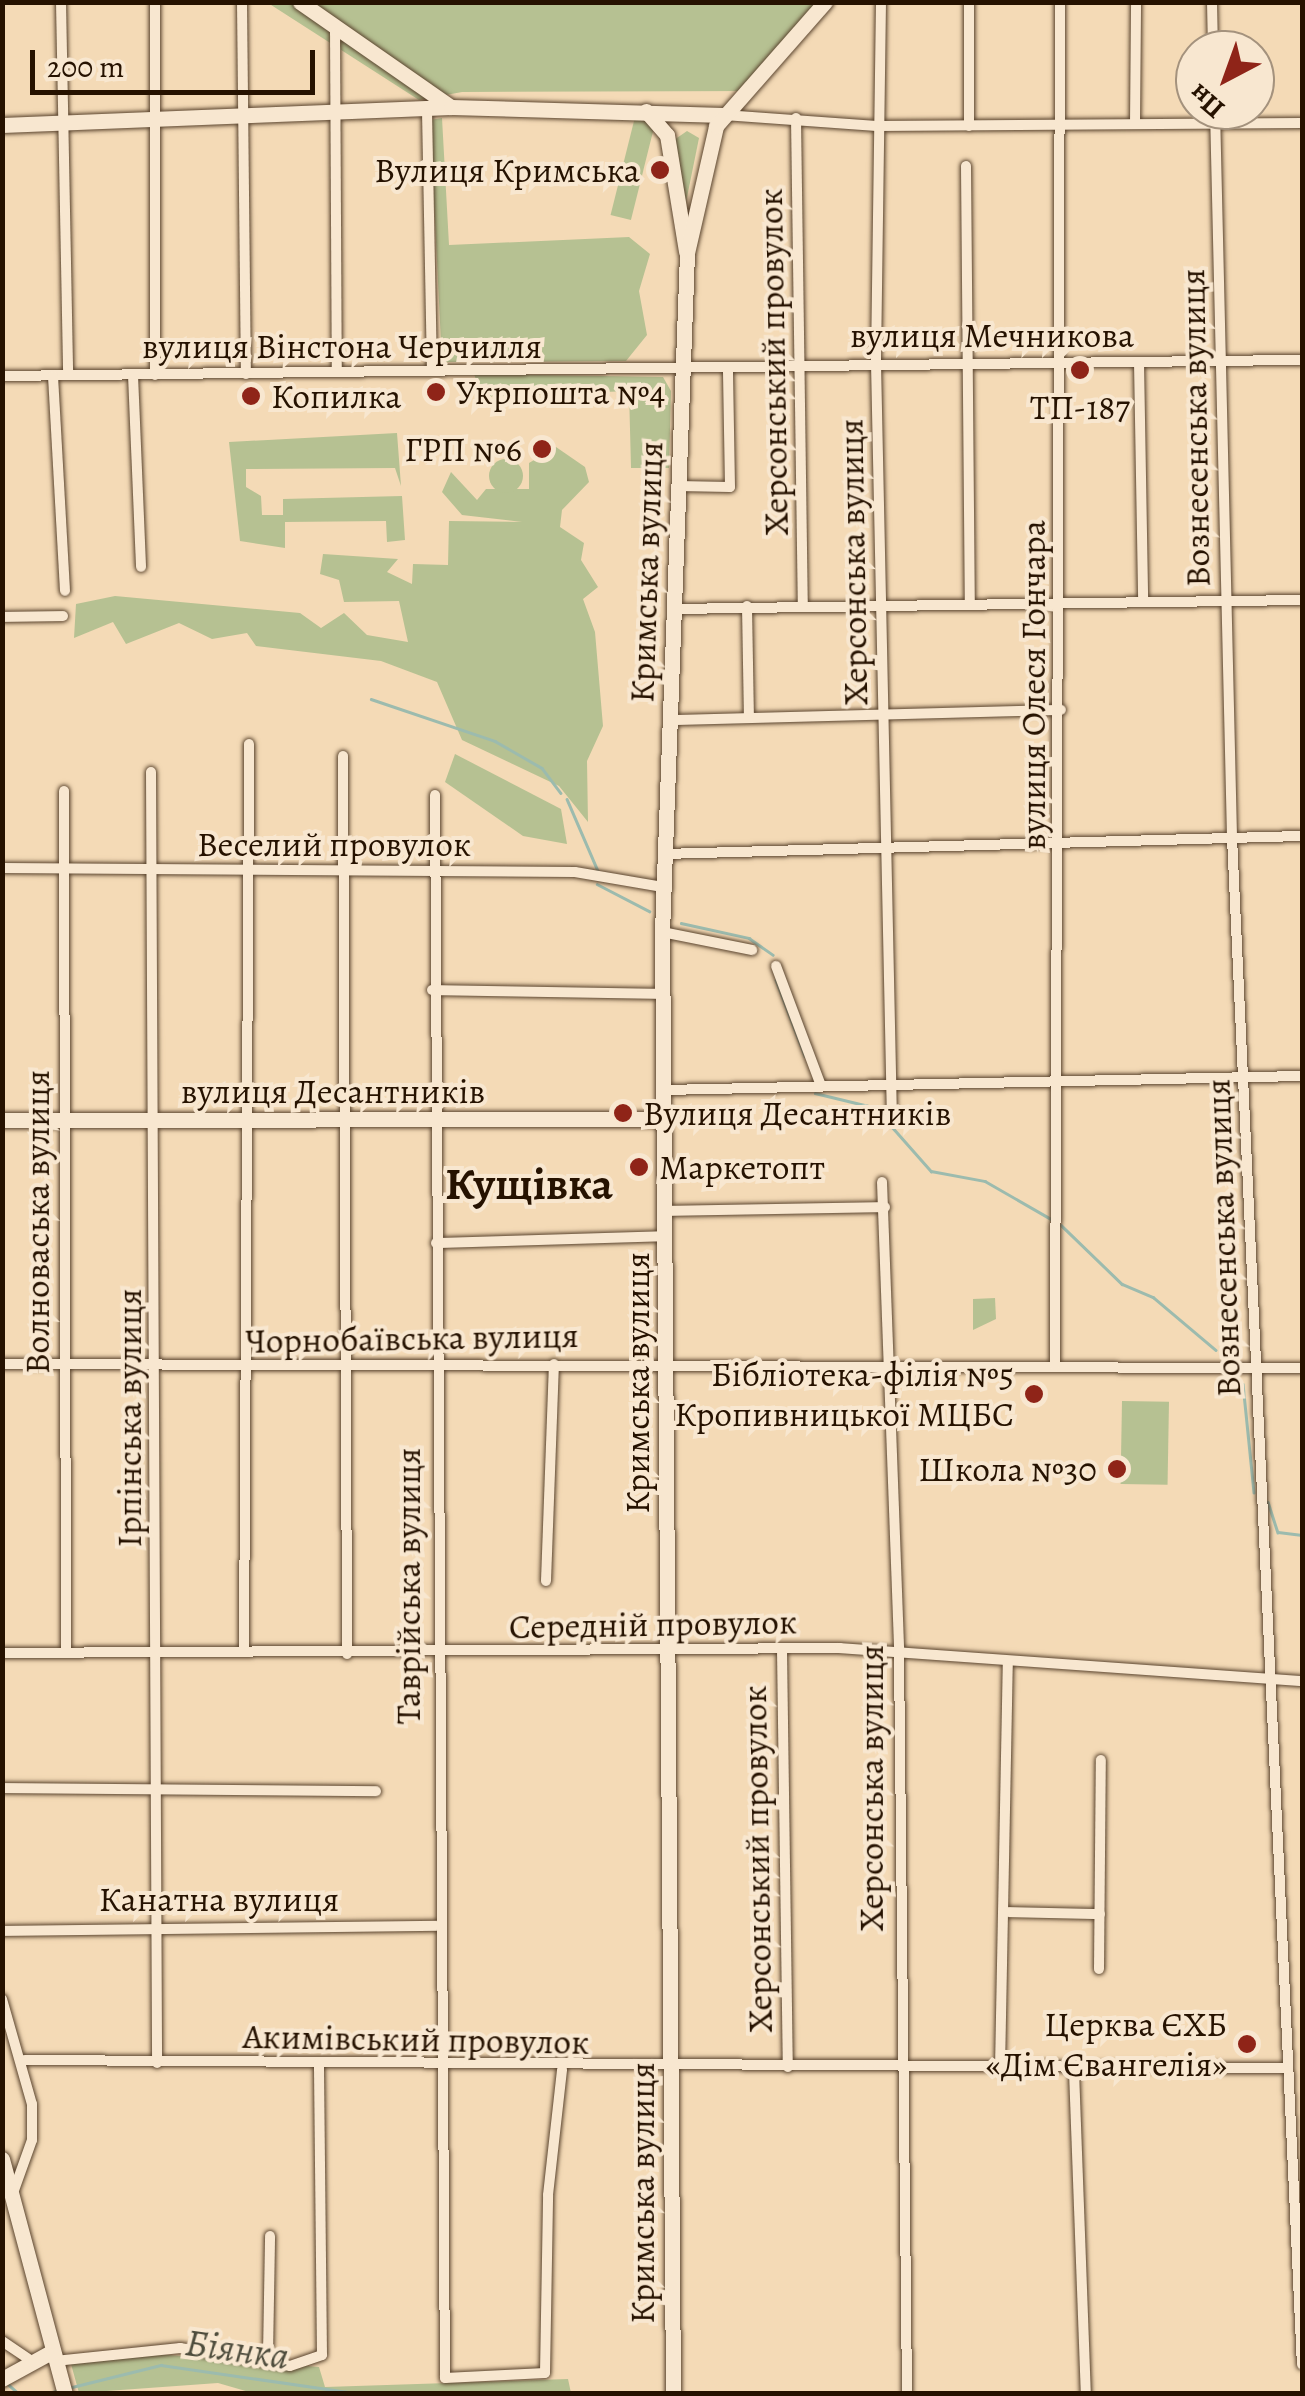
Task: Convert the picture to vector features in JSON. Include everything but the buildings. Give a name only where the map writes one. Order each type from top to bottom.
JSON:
[{"type":"street","points":[[62,2],[68,374]]},
{"type":"street","points":[[154,375],[155,2]]},
{"type":"street","points":[[242,2],[246,374]]},
{"type":"street","points":[[300,2],[451,107]]},
{"type":"street","name":"Кримська вулиця","points":[[673,2394],[662,932],[687,252],[714,138],[724,115],[825,2]]},
{"type":"street","name":"Херсонська вулиця","points":[[880,2],[876,363],[885,717],[885,1084],[892,1120]]},
{"type":"street","points":[[969,2],[969,126]]},
{"type":"street","name":"вулиця Олеся Гончара","points":[[1055,1366],[1062,839],[1057,127],[1060,2]]},
{"type":"street","points":[[1135,124],[1136,2]]},
{"type":"street","points":[[1212,2],[1213,30]]},
{"type":"street","points":[[335,28],[337,372]]},
{"type":"street","points":[[2,125],[333,118],[451,107],[646,111],[877,126],[1057,127],[1175,120]]},
{"type":"street","points":[[646,111],[667,135],[694,116]]},
{"type":"street","points":[[426,112],[432,371]]},
{"type":"street","points":[[694,116],[714,138]]},
{"type":"street","name":"Херсонський провулок","points":[[796,118],[804,604]]},
{"type":"street","points":[[1275,121],[1302,123]]},
{"type":"street","name":"Вознесенська вулиця","points":[[1215,130],[1232,837],[1245,1077],[1265,1679],[1302,2364]]},
{"type":"street","name":"Кримська вулиця","points":[[667,135],[679,224],[687,252]]},
{"type":"street","points":[[966,166],[970,601]]},
{"type":"street","points":[[679,224],[696,215]]},
{"type":"street","name":"вулиця Мечникова","points":[[682,372],[728,367],[967,360],[1302,360]]},
{"type":"street","points":[[1139,362],[1143,600]]},
{"type":"street","points":[[678,486],[730,487],[728,367]]},
{"type":"street","name":"вулиця Вінстона Черчилля","points":[[2,376],[682,372]]},
{"type":"street","points":[[133,375],[141,567]]},
{"type":"street","points":[[53,376],[65,591]]},
{"type":"street","points":[[674,609],[882,602],[1302,600]]},
{"type":"street","points":[[748,606],[749,718]]},
{"type":"street","points":[[2,617],[63,616]]},
{"type":"street","points":[[672,720],[1061,710]]},
{"type":"street","points":[[244,1652],[249,744]]},
{"type":"street","points":[[343,756],[342,1365],[347,1654]]},
{"type":"street","name":"Ірпінська вулиця","points":[[151,772],[158,1122],[157,2063]]},
{"type":"street","name":"Волноваська вулиця","points":[[64,792],[66,1652]]},
{"type":"street","name":"Таврійська вулиця","points":[[435,795],[432,990],[436,1926],[445,2378],[545,2373],[548,2195],[562,2070]]},
{"type":"street","points":[[664,854],[885,842],[1302,836]]},
{"type":"street","name":"Веселий провулок","points":[[2,868],[575,872],[663,887]]},
{"type":"street","points":[[662,932],[752,950]]},
{"type":"street","points":[[776,966],[821,1086]]},
{"type":"street","points":[[432,990],[662,994]]},
{"type":"street","points":[[664,1090],[1302,1076]]},
{"type":"street","name":"вулиця Десантників","points":[[2,1120],[248,1123],[665,1119]]},
{"type":"street","name":"Херсонська вулиця","points":[[882,1182],[898,1654],[907,2394]]},
{"type":"street","points":[[666,1210],[884,1206]]},
{"type":"street","points":[[436,1243],[666,1236]]},
{"type":"street","name":"Чорнобаївська вулиця","points":[[2,1364],[248,1368],[667,1362],[1302,1368]]},
{"type":"street","points":[[546,1581],[554,1364]]},
{"type":"street","name":"Херсонський провулок","points":[[782,1650],[788,2066]]},
{"type":"street","name":"Середній провулок","points":[[2,1652],[436,1654],[782,1650],[898,1654],[1302,1682]]},
{"type":"street","points":[[1000,2069],[1009,1912],[1008,1661]]},
{"type":"street","points":[[1099,1969],[1101,1760]]},
{"type":"street","points":[[2,1788],[376,1791]]},
{"type":"street","points":[[1009,1912],[1100,1914]]},
{"type":"street","name":"Канатна вулиця","points":[[2,1931],[160,1924],[436,1926]]},
{"type":"street","points":[[2,1999],[25,2060],[32,2140],[12,2196]]},
{"type":"street","name":"Акимівський провулок","points":[[25,2060],[562,2070],[788,2066],[1286,2068]]},
{"type":"street","points":[[2,2341],[29,2358],[56,2361],[144,2349],[268,2355],[290,2366],[322,2355],[319,2064]]},
{"type":"street","points":[[1074,2070],[1086,2394]]},
{"type":"street","points":[[2,2159],[66,2394]]},
{"type":"street","points":[[268,2355],[270,2236]]},
{"type":"street","points":[[2,2379],[29,2358]]},
{"type":"green space","points":[[268,3],[834,3],[757,91],[462,92],[419,100]]},
{"type":"green space","points":[[635,117],[655,122],[631,220],[611,215]]},
{"type":"green space","points":[[442,118],[449,245],[629,237],[650,254],[639,291],[647,335],[626,361],[442,362],[430,120]]},
{"type":"green space","points":[[687,131],[699,138],[685,207],[674,140]]},
{"type":"green space","points":[[474,374],[663,377],[671,391],[669,468],[631,468],[629,391],[482,397]]},
{"type":"green space","points":[[397,433],[401,486],[395,468],[246,469],[246,487],[261,496],[262,515],[283,515],[283,499],[402,496],[405,540],[387,542],[386,521],[285,522],[285,548],[240,541],[229,442]]},
{"type":"green space","points":[[556,447],[585,467],[589,482],[562,510],[560,527],[584,543],[581,560],[598,587],[583,599],[595,632],[603,726],[587,761],[588,822],[559,786],[462,740],[437,682],[381,661],[256,646],[247,633],[212,639],[179,623],[126,644],[113,622],[74,638],[76,604],[115,596],[300,613],[321,628],[344,613],[367,635],[408,642],[399,601],[344,602],[339,580],[320,574],[323,554],[398,559],[387,572],[412,584],[413,564],[448,565],[449,521],[522,522],[462,515],[442,492],[451,472],[477,500],[486,489],[529,489],[529,463]]},
{"type":"green space","points":[[506,459],[518,464],[523,476],[518,488],[506,493],[494,488],[489,476],[494,464]]},
{"type":"green space","points":[[455,754],[561,809],[567,844],[523,836],[445,782]]},
{"type":"green space","points":[[995,1298],[996,1319],[973,1330],[973,1299]]},
{"type":"green space","points":[[1122,1401],[1169,1402],[1168,1485],[1121,1484]]},
{"type":"green space","points":[[144,2353],[319,2367],[325,2387],[568,2379],[571,2393],[256,2394],[218,2383],[79,2393],[71,2364]]},
{"type":"waterway","points":[[371,699],[495,741],[542,768],[561,793]]},
{"type":"waterway","points":[[567,799],[598,871]]},
{"type":"waterway","points":[[597,884],[649,911]]},
{"type":"waterway","points":[[681,923],[749,938],[773,955]]},
{"type":"waterway","points":[[776,980],[805,1056]]},
{"type":"waterway","points":[[815,1093],[873,1107]]},
{"type":"waterway","points":[[879,1112],[931,1171],[985,1181],[1051,1219]]},
{"type":"waterway","points":[[1061,1225],[1122,1284],[1153,1297],[1216,1350]]},
{"type":"waterway","points":[[1243,1384],[1254,1492]]},
{"type":"waterway","points":[[1268,1502],[1278,1532],[1302,1535]]},
{"type":"waterway","name":"Біянка","points":[[72,2387],[161,2365],[363,2394]]},
{"type":"waterway","points":[[9,2385],[19,2394]]},
{"type":"waterway","name":"Біянка","points":[[46,2394],[59,2390]]},
{"type":"waterway","name":"Біянка","points":[[497,2394],[548,2394]]},
{"type":"place","name":"Вулиця Кримська","points":[[660,170]]},
{"type":"place","name":"ТП-187","points":[[1080,370]]},
{"type":"place","name":"Укрпошта №4","points":[[436,392]]},
{"type":"place","name":"Копилка","points":[[251,396]]},
{"type":"place","name":"ГРП №6","points":[[542,449]]},
{"type":"place","name":"Вулиця Десантників","points":[[623,1113]]},
{"type":"place","name":"Маркетопт","points":[[639,1167]]},
{"type":"place","name":"Бібліотека-філія №5 Кропивницької МЦБС","points":[[1034,1394]]},
{"type":"place","name":"Школа №30","points":[[1117,1469]]},
{"type":"place","name":"Церква ЄХБ «Дім Євангелія»","points":[[1247,2044]]},
{"type":"district","name":"Кущівка","points":[[529,1185]]}]
